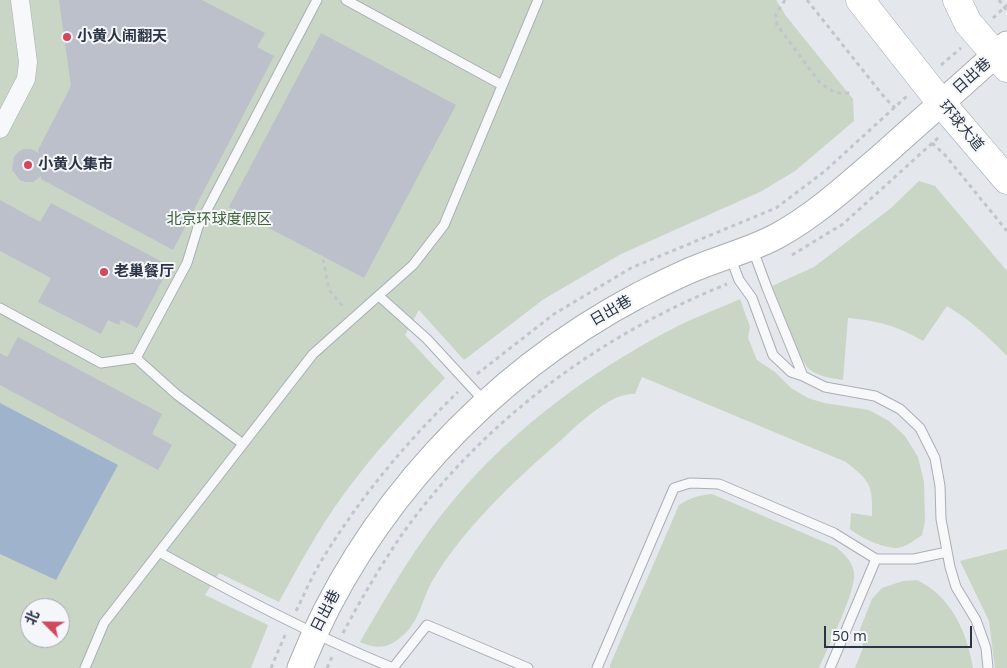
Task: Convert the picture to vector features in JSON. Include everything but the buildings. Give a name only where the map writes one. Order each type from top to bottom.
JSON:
[{"type":"main road","name":"环球大道","points":[[860,0],[949,112],[1007,180]]},
{"type":"main road","points":[[937,0],[962,11],[1003,55]]},
{"type":"street","points":[[0,129],[26,79],[28,62],[20,0]]},
{"type":"street","name":"日出巷","points":[[300,668],[314,633],[344,577],[376,528],[424,466],[486,402],[529,366],[594,320],[641,294],[688,272],[748,258],[776,236],[823,207],[949,112],[1003,55]]},
{"type":"lane","points":[[136,358],[187,263],[198,227],[317,0]]},
{"type":"lane","points":[[346,0],[502,85]]},
{"type":"lane","points":[[85,668],[104,623],[313,354],[413,265],[444,225],[538,0]]},
{"type":"lane","points":[[748,258],[739,280],[752,298],[774,355],[791,372],[825,387],[875,396],[900,409],[920,428],[935,458],[940,486],[941,519],[956,587],[976,620],[986,648],[988,668]]},
{"type":"lane","points":[[748,258],[767,288],[803,376]]},
{"type":"lane","points":[[379,296],[427,339],[486,402]]},
{"type":"lane","points":[[0,308],[101,363],[136,358]]},
{"type":"lane","points":[[136,358],[176,394],[243,444]]},
{"type":"lane","points":[[597,668],[674,488],[690,483],[719,484],[834,534],[876,559],[914,559],[947,552]]},
{"type":"lane","points":[[159,552],[224,588],[314,633],[393,668],[427,625],[528,668]]},
{"type":"lane","points":[[830,668],[876,559]]},
{"type":"path","points":[[785,0],[776,14],[777,25],[820,83],[836,93],[853,93]]},
{"type":"path","points":[[999,0],[1007,11]]},
{"type":"path","points":[[748,258],[799,252],[843,224],[949,112]]},
{"type":"path","points":[[323,258],[329,290],[353,319]]},
{"type":"path","points":[[327,668],[337,644],[365,590],[404,532],[452,473],[504,421],[563,373],[626,332],[696,297],[739,280]]},
{"type":"green space","name":"北京环球度假区","points":[[0,0],[776,0],[786,16],[853,99],[854,121],[795,171],[762,191],[621,254],[544,299],[464,360],[419,310],[405,335],[445,378],[393,434],[344,494],[318,533],[279,602],[219,573],[205,595],[268,625],[251,668],[0,668]]},
{"type":"green space","points":[[919,181],[935,186],[1007,271],[1007,356],[979,329],[947,306],[923,341],[887,325],[848,318],[843,380],[825,377],[813,372],[805,364],[800,354],[772,286],[814,267],[891,208]]},
{"type":"green space","points":[[740,299],[750,327],[748,338],[757,360],[775,372],[791,388],[808,398],[824,403],[869,410],[889,421],[905,436],[918,457],[924,482],[925,521],[922,535],[907,545],[897,548],[872,542],[860,536],[850,529],[851,513],[872,516],[871,490],[865,479],[846,462],[642,377],[635,394],[616,398],[590,414],[492,505],[446,559],[430,585],[417,617],[407,631],[396,641],[386,646],[376,647],[360,642],[429,531],[479,471],[504,447],[557,402],[614,362],[690,320]]},
{"type":"green space","points":[[712,494],[836,547],[850,561],[854,572],[851,592],[841,620],[819,668],[610,668],[679,505],[695,497]]},
{"type":"green space","points":[[1007,549],[1007,668],[995,668],[989,621],[960,561]]},
{"type":"green space","points":[[917,580],[939,595],[955,616],[962,629],[973,668],[855,668],[863,648],[860,629],[872,599],[882,588],[903,581]]},
{"type":"water","points":[[0,403],[118,465],[56,580],[0,554]]},
{"type":"place","name":"小黄人闹翻天","points":[[67,37]]},
{"type":"place","name":"小黄人集市","points":[[28,165]]},
{"type":"place","name":"老巢餐厅","points":[[104,272]]}]
